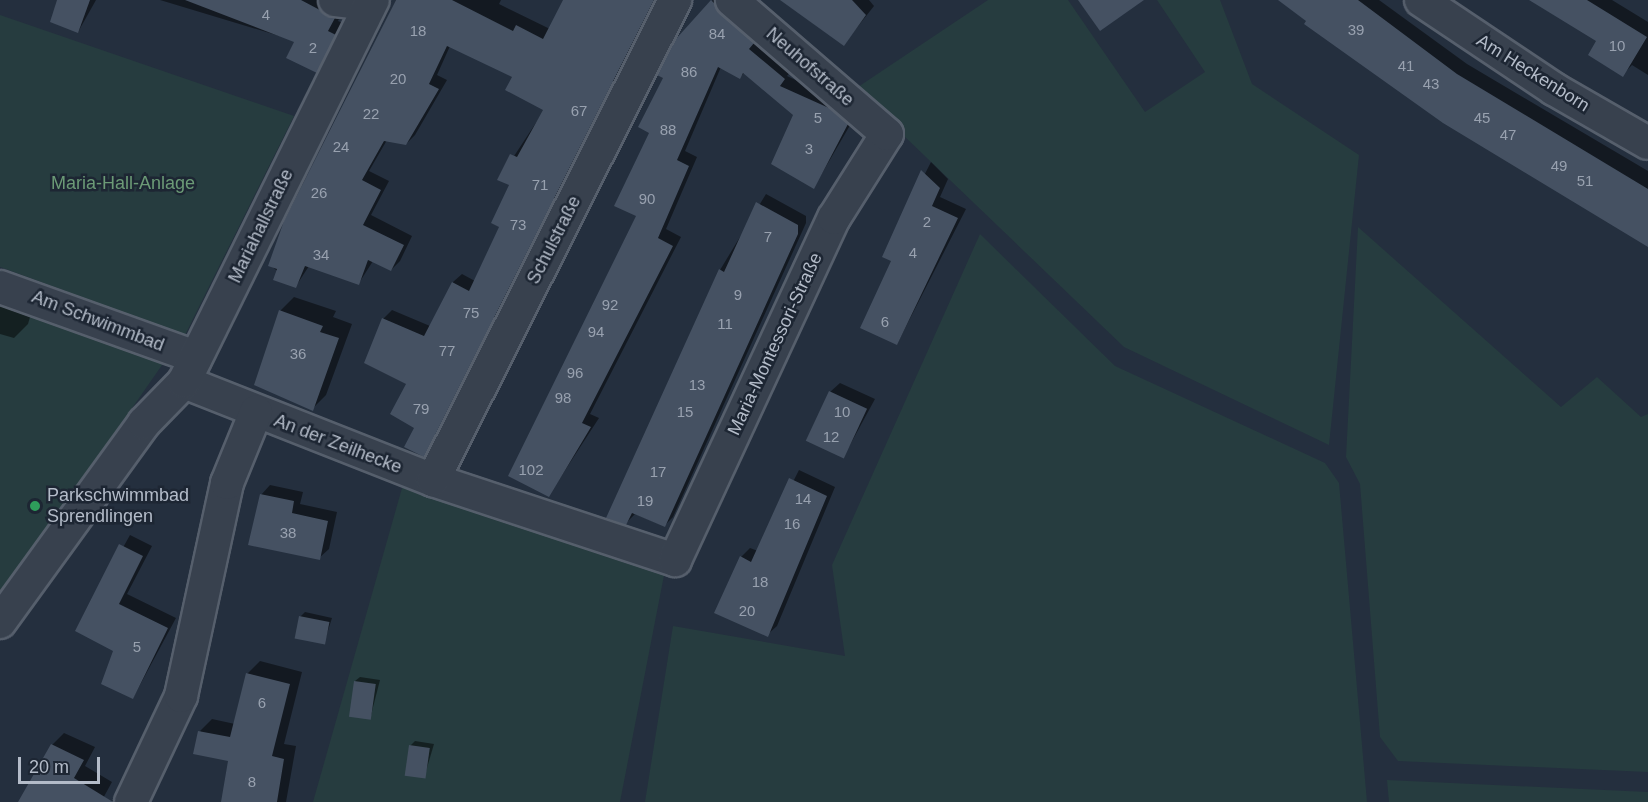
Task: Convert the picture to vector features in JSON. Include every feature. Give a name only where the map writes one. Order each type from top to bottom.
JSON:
[{"type":"street","points":[[335,0],[371,2]]},
{"type":"street","name":"Schulstraße","points":[[433,480],[675,0]]},
{"type":"street","name":"Neuhofstraße","points":[[732,0],[887,134]]},
{"type":"street","name":"Am Heckenborn","points":[[1421,0],[1554,88],[1648,143]]},
{"type":"street","name":"Mariahallstraße","points":[[0,622],[130,440],[190,370],[371,2]]},
{"type":"street","name":"Maria-Montessori-Straße","points":[[675,560],[834,218],[887,134]]},
{"type":"street","name":"Am Schwimmbad","points":[[0,287],[190,370]]},
{"type":"street","points":[[190,370],[256,412]]},
{"type":"street","name":"An der Zeilhecke","points":[[131,802],[181,696],[227,483],[256,412],[433,480],[675,560]]},
{"type":"green space","points":[[988,0],[1068,0],[1145,112],[1205,72],[1157,0],[1220,0],[1252,84],[1359,155],[1329,445],[1124,347],[855,89]]},
{"type":"green space","name":"Maria-Hall-Anlage","points":[[0,15],[294,116],[185,335],[0,267]]},
{"type":"green space","points":[[1358,227],[1561,407],[1597,377],[1641,417],[1648,414],[1648,772],[1398,761],[1380,737],[1360,484],[1346,457]]},
{"type":"green space","points":[[980,234],[1115,366],[1325,463],[1339,483],[1367,802],[645,802],[673,626],[845,656],[832,565]]},
{"type":"green space","name":"Parkschwimmbad Sprendlingen","points":[[0,300],[169,355],[130,411],[129,425],[0,603]]},
{"type":"green space","points":[[406,474],[666,565],[620,802],[313,802]]},
{"type":"green space","points":[[1387,780],[1648,792],[1648,802],[1389,802]]},
{"type":"building","points":[[57,0],[90,0],[78,33],[50,22]]},
{"type":"building","points":[[185,0],[301,0],[335,18],[328,31],[336,35],[317,73],[286,58],[294,42]]},
{"type":"building","points":[[396,0],[452,0],[513,31],[516,25],[543,39],[563,0],[654,0],[424,457],[404,447],[414,428],[390,414],[406,384],[364,363],[382,318],[424,336],[452,282],[469,291],[499,227],[491,223],[509,185],[497,180],[510,154],[517,157],[543,110],[505,90],[512,77],[447,46],[429,84],[439,89],[406,145],[384,141],[362,180],[381,190],[363,225],[404,245],[391,271],[368,260],[359,285],[305,266],[296,288],[273,280],[277,269],[268,266],[284,221]]},
{"type":"building","points":[[711,0],[754,43],[749,49],[785,79],[780,86],[829,108],[848,124],[814,189],[771,164],[793,115],[743,73],[740,79],[718,67],[677,160],[689,166],[658,238],[673,246],[582,423],[591,427],[549,497],[508,476],[636,216],[614,206],[649,133],[638,127],[663,78],[657,75],[675,40]]},
{"type":"building","points":[[780,0],[852,0],[866,15],[844,46]]},
{"type":"building","points":[[1078,0],[1144,0],[1100,31]]},
{"type":"building","points":[[1278,0],[1358,0],[1457,74],[1648,189],[1648,247],[1443,123],[1304,24],[1306,21]]},
{"type":"building","points":[[1529,0],[1587,0],[1647,37],[1623,77],[1588,55],[1596,41]]},
{"type":"building","points":[[921,170],[940,188],[932,206],[958,218],[897,345],[860,328],[891,261],[882,257]]},
{"type":"building","points":[[756,202],[798,225],[798,234],[665,527],[632,513],[626,525],[606,518],[719,269],[724,272]]},
{"type":"building","points":[[279,310],[323,326],[320,332],[339,338],[313,411],[254,385]]},
{"type":"building","points":[[829,391],[867,409],[844,459],[806,441]]},
{"type":"building","points":[[789,478],[827,496],[768,637],[714,613],[740,556],[751,562]]},
{"type":"building","points":[[260,494],[294,501],[292,513],[328,521],[320,560],[248,545]]},
{"type":"building","points":[[119,544],[143,556],[119,604],[168,628],[133,699],[101,684],[113,651],[75,631]]},
{"type":"building","points":[[299,616],[329,622],[325,644],[295,639]]},
{"type":"building","points":[[246,673],[290,684],[272,756],[284,759],[277,802],[221,802],[228,761],[193,754],[198,731],[230,737]]},
{"type":"building","points":[[354,681],[376,684],[371,720],[349,717]]},
{"type":"building","points":[[51,744],[84,760],[74,778],[113,802],[18,802]]},
{"type":"building","points":[[409,745],[430,748],[425,779],[405,776]]},
{"type":"place","name":"Parkschwimmbad Sprendlingen","points":[[35,506]]}]
